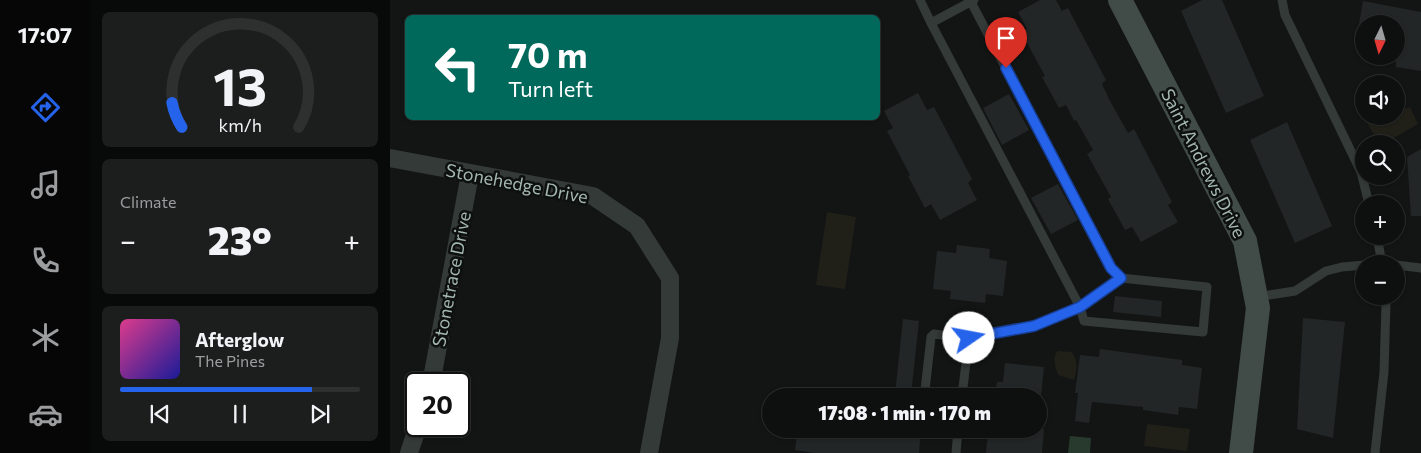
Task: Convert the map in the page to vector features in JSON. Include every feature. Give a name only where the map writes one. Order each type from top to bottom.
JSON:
[{"type":"street","name":"Saint Andrews Drive","points":[[1120,0],[1245,242],[1258,308],[1241,453]]},
{"type":"street","name":"Stonehedge Drive","points":[[390,158],[593,196],[637,226],[670,278],[670,338],[649,453]]},
{"type":"street","name":"Stonetrace Drive","points":[[433,372],[470,174]]},
{"type":"street","points":[[409,453],[414,437]]},
{"type":"lane","points":[[920,0],[931,23],[1080,307],[1084,320],[1203,332],[1207,288],[1121,278],[1111,268],[972,1],[931,23]]},
{"type":"lane","points":[[1282,0],[1285,15],[1361,172],[1367,195]]},
{"type":"lane","points":[[1256,297],[1296,291],[1326,271],[1355,266]]},
{"type":"lane","points":[[1405,266],[1421,268]]},
{"type":"lane","points":[[925,388],[931,337],[934,334],[969,338],[1034,326],[1080,307],[1121,278]]},
{"type":"lane","points":[[1375,453],[1384,372],[1386,305]]},
{"type":"lane","points":[[963,388],[969,338]]},
{"type":"lane","points":[[956,453],[957,438]]},
{"type":"shaded area","points":[[1410,107],[1418,124],[1399,135],[1374,135],[1368,125],[1405,125],[1405,109]]},
{"type":"shaded area","points":[[827,212],[856,217],[845,289],[816,285]]},
{"type":"shaded area","points":[[1058,351],[1072,352],[1074,355],[1076,373],[1074,380],[1058,375],[1054,359]]},
{"type":"shaded area","points":[[1147,424],[1190,429],[1187,451],[1144,446]]},
{"type":"shaded area","points":[[1070,436],[1091,438],[1090,453],[1068,453]]},
{"type":"building","points":[[1040,0],[1056,0],[1062,11],[1068,8],[1106,80],[1102,84],[1110,101],[1128,133],[1134,129],[1172,202],[1168,205],[1178,222],[1141,242],[1132,227],[1125,230],[1108,199],[1111,197],[1087,154],[1093,150],[1066,105],[1059,108],[1042,77],[1045,76],[1021,32],[1027,29],[1018,12]]},
{"type":"building","points":[[1202,0],[1222,0],[1264,96],[1226,113],[1181,11]]},
{"type":"building","points":[[1363,1],[1421,12],[1421,71],[1396,67],[1396,65],[1405,65],[1405,15],[1361,15]]},
{"type":"building","points":[[918,93],[927,110],[934,107],[972,179],[968,183],[977,200],[940,220],[931,204],[925,208],[887,131],[893,128],[884,111]]},
{"type":"building","points":[[1009,94],[1029,130],[1002,145],[983,108]]},
{"type":"building","points":[[1287,122],[1332,226],[1295,243],[1250,140]]},
{"type":"building","points":[[1421,149],[1421,216],[1411,216],[1407,157]]},
{"type":"building","points":[[1058,184],[1078,220],[1051,234],[1031,198]]},
{"type":"building","points":[[957,245],[990,249],[989,258],[1007,261],[1003,296],[986,294],[985,303],[950,299],[951,291],[933,289],[937,251],[956,253]]},
{"type":"building","points":[[1115,296],[1162,301],[1161,317],[1113,312]]},
{"type":"building","points":[[1303,318],[1345,322],[1333,438],[1297,429]]},
{"type":"building","points":[[903,319],[919,321],[912,388],[896,388]]},
{"type":"building","points":[[1100,349],[1182,360],[1182,365],[1202,368],[1197,409],[1179,407],[1178,415],[1143,410],[1143,407],[1092,402],[1089,423],[1075,421],[1078,393],[1075,393],[1080,355],[1099,357]]},
{"type":"building","points":[[1005,363],[1044,367],[1042,388],[996,388],[997,382],[1003,382]]},
{"type":"building","points":[[797,438],[920,438],[919,453],[814,453],[795,450]]},
{"type":"building","points":[[987,438],[1043,438],[1042,453],[986,453]]},
{"type":"route","points":[[969,338],[1034,326],[1080,307],[1121,278],[1111,268],[1006,68]]}]
